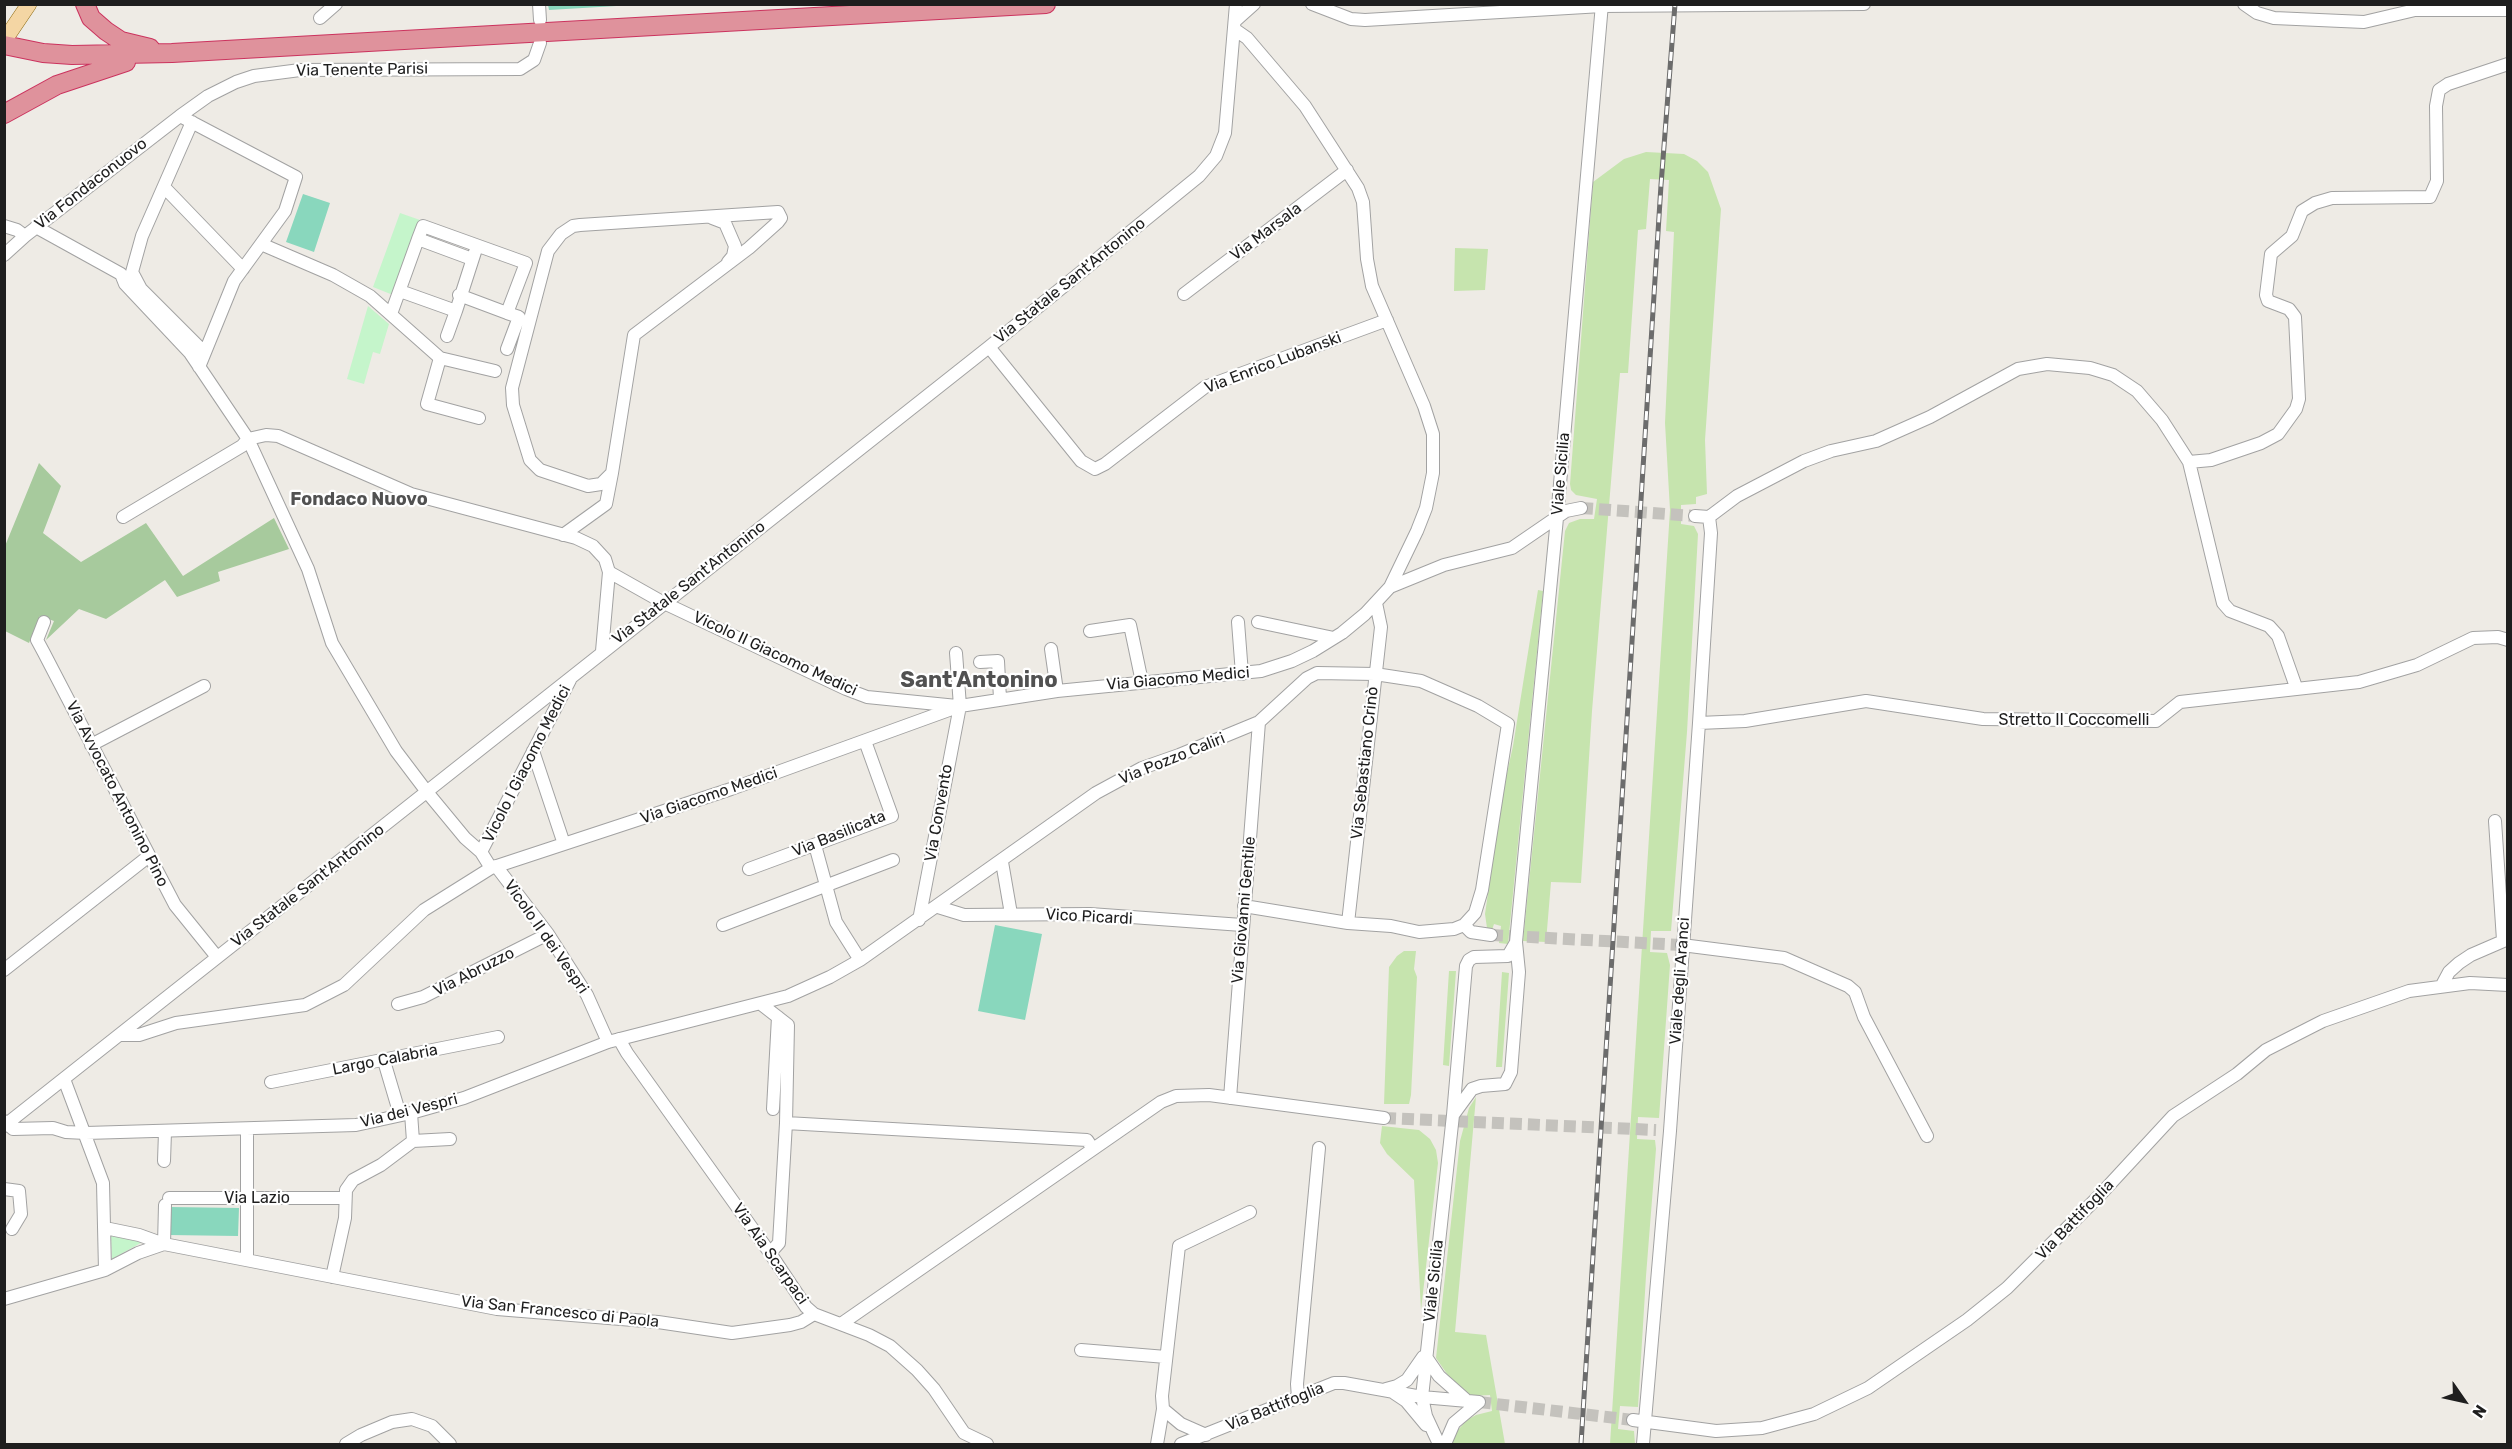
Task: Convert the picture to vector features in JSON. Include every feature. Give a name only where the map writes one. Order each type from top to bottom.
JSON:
[{"type":"highway","points":[[85,4],[91,18],[99,26],[121,40],[172,53]]},
{"type":"highway","points":[[4,43],[44,53],[72,56],[172,53],[1046,4]]},
{"type":"highway","points":[[4,114],[40,93],[78,77],[115,64],[172,53]]},
{"type":"main road","points":[[4,43],[26,9]]},
{"type":"street","points":[[320,18],[336,4]]},
{"type":"street","points":[[539,4],[540,20]]},
{"type":"street","name":"Via Statale Sant'Antonino","points":[[6,1123],[121,1035],[602,651],[989,347],[1199,176],[1211,164],[1225,133],[1236,4]]},
{"type":"street","points":[[1246,4],[1253,4]]},
{"type":"street","points":[[1234,25],[1253,4]]},
{"type":"street","points":[[1312,4],[1350,19],[1365,20],[1602,5],[1864,4]]},
{"type":"street","points":[[2244,4],[2257,13],[2274,18],[2364,22],[2415,10],[2508,10]]},
{"type":"street","name":"Viale Sicilia","points":[[1453,1115],[1472,1089],[1481,1086],[1500,1086],[1510,1076],[1519,968],[1516,942],[1557,518],[1602,5]]},
{"type":"street","name":"Via Giacomo Medici","points":[[121,1035],[139,1035],[176,1023],[305,1005],[344,985],[424,910],[493,867],[731,789],[960,706],[1057,691],[1242,674],[1277,666],[1309,653],[1354,624],[1390,587],[1426,508],[1435,460],[1431,424],[1372,286],[1364,202],[1358,188],[1305,106],[1234,25]]},
{"type":"street","name":"Via Tenente Parisi","points":[[180,116],[222,88],[254,76],[300,70],[514,69],[525,67],[534,60],[540,43]]},
{"type":"street","points":[[2189,462],[2211,460],[2261,443],[2278,434],[2296,409],[2299,399],[2295,316],[2289,309],[2272,304],[2266,295],[2271,254],[2292,236],[2302,211],[2315,203],[2332,198],[2430,197],[2437,181],[2436,106],[2439,90],[2444,86],[2508,64]]},
{"type":"street","points":[[180,116],[296,177],[285,211],[229,292],[199,367]]},
{"type":"street","name":"Via Fondaconuovo","points":[[4,255],[36,227],[180,116]]},
{"type":"street","points":[[192,122],[135,255],[132,272],[141,289],[204,352]]},
{"type":"street","name":"Via Marsala","points":[[1184,294],[1347,170]]},
{"type":"street","points":[[164,187],[243,269]]},
{"type":"street","points":[[562,535],[593,514],[606,504],[634,335],[749,248],[778,222],[780,214],[774,211],[710,218],[573,226],[561,234],[548,251],[512,388],[513,405],[530,460],[534,466],[588,486],[600,495],[601,502],[593,514]]},
{"type":"street","points":[[727,227],[742,213]]},
{"type":"street","points":[[710,218],[720,220],[727,227],[735,246],[733,256],[725,266]]},
{"type":"street","points":[[4,225],[25,236]]},
{"type":"street","points":[[391,314],[423,226],[526,263],[507,313]]},
{"type":"street","name":"Vicolo II dei Vespri","points":[[36,227],[121,274],[125,284],[190,353],[248,439],[305,561],[332,643],[396,751],[465,838],[493,867],[548,934],[614,1041]]},
{"type":"street","points":[[418,239],[472,259]]},
{"type":"street","points":[[261,244],[294,256],[355,286],[391,314],[440,358],[495,371]]},
{"type":"street","points":[[447,336],[477,246]]},
{"type":"street","points":[[735,246],[742,249],[749,248]]},
{"type":"street","points":[[400,291],[456,311]]},
{"type":"street","points":[[459,295],[519,317],[507,349]]},
{"type":"street","name":"Via Enrico Lubanski","points":[[989,347],[1081,461],[1095,469],[1105,464],[1205,387],[1386,320]]},
{"type":"street","points":[[440,358],[427,404],[479,418]]},
{"type":"street","points":[[1695,516],[1709,518],[1737,496],[1804,461],[1831,451],[1876,441],[1930,417],[2018,369],[2047,364],[2090,368],[2112,375],[2137,391],[2162,420],[2189,462],[2223,603],[2237,614],[2269,626],[2278,636],[2296,687]]},
{"type":"street","points":[[123,518],[242,446],[248,439],[266,435],[278,436],[411,494],[562,535],[593,546],[605,559],[609,572],[602,651]]},
{"type":"street","points":[[588,486],[601,484],[612,472]]},
{"type":"street","points":[[1390,587],[1444,565],[1512,548],[1566,511],[1581,508]]},
{"type":"street","name":"Viale degli Aranci","points":[[1643,1444],[1639,1421],[1670,1131],[1699,723],[1711,533],[1709,518]]},
{"type":"street","name":"Vicolo II Giacomo Medici","points":[[609,572],[664,603],[846,689],[867,697],[960,706]]},
{"type":"street","name":"Via Sebastiano Crinò","points":[[1348,923],[1381,627],[1376,603]]},
{"type":"street","name":"Via Avvocato Antonino Pino","points":[[44,622],[37,640],[91,745],[175,905],[217,957]]},
{"type":"street","points":[[1238,622],[1242,674]]},
{"type":"street","points":[[1258,622],[1334,638]]},
{"type":"street","points":[[1090,631],[1130,625],[1142,682]]},
{"type":"street","name":"Stretto II Coccomelli","points":[[1699,723],[1745,721],[1866,701],[1983,719],[2156,721],[2180,702],[2296,687],[2359,682],[2417,665],[2482,637],[2508,639]]},
{"type":"street","points":[[1052,649],[1057,691]]},
{"type":"street","name":"Via Convento","points":[[919,920],[960,706],[956,653]]},
{"type":"street","points":[[1245,906],[1419,932],[1446,930],[1464,925],[1475,913],[1482,890],[1508,724],[1478,706],[1432,685],[1375,674],[1317,673],[1309,653]]},
{"type":"street","points":[[980,662],[998,661],[1000,699]]},
{"type":"street","name":"Via Pozzo Caliri","points":[[860,960],[1109,785],[1142,768],[1260,722],[1311,675],[1317,673]]},
{"type":"street","name":"Vicolo I Giacomo Medici","points":[[480,852],[573,675]]},
{"type":"street","points":[[91,745],[204,686]]},
{"type":"street","name":"Via Giovanni Gentile","points":[[1230,1098],[1260,722]]},
{"type":"street","name":"Via Basilicata","points":[[749,869],[892,816],[865,741]]},
{"type":"street","points":[[533,751],[564,844]]},
{"type":"street","points":[[2442,985],[2449,972],[2459,963],[2505,940],[2495,821]]},
{"type":"street","points":[[815,845],[837,922],[860,960]]},
{"type":"street","points":[[4,970],[149,856]]},
{"type":"street","points":[[723,925],[893,860]]},
{"type":"street","points":[[1002,861],[1011,914]]},
{"type":"street","name":"Vico Picardi","points":[[938,907],[964,915],[1090,914],[1242,925]]},
{"type":"street","points":[[1464,925],[1471,932],[1491,935]]},
{"type":"street","name":"Via Abruzzo","points":[[398,1004],[431,993],[548,934]]},
{"type":"street","points":[[1505,957],[1513,951],[1516,942]]},
{"type":"street","points":[[1682,945],[1784,958],[1848,986],[1854,992],[1864,1017],[1927,1136]]},
{"type":"street","name":"Viale Sicilia","points":[[1439,1444],[1423,1407],[1422,1396],[1467,964],[1474,957],[1505,957]]},
{"type":"street","points":[[1505,957],[1513,960],[1519,968]]},
{"type":"street","name":"Via dei Vespri","points":[[6,1123],[13,1129],[53,1128],[66,1132],[86,1133],[341,1127],[405,1114],[464,1098],[614,1041],[761,1004],[804,990],[860,960]]},
{"type":"street","name":"Via Battifoglia","points":[[1639,1421],[1716,1431],[1762,1428],[1814,1414],[1868,1388],[1967,1320],[2007,1288],[2099,1196],[2173,1116],[2237,1074],[2266,1050],[2324,1022],[2409,991],[2470,983],[2508,985]]},
{"type":"street","points":[[761,1004],[788,1025],[786,1123],[779,1243],[770,1253]]},
{"type":"street","points":[[773,1109],[778,1017]]},
{"type":"street","name":"Largo Calabria","points":[[271,1082],[498,1037]]},
{"type":"street","name":"Via Aia Scarpaci","points":[[614,1041],[627,1053],[770,1253],[797,1296],[814,1314],[882,1341],[903,1356],[934,1389],[962,1439],[987,1444]]},
{"type":"street","points":[[384,1061],[413,1141]]},
{"type":"street","points":[[64,1079],[103,1183],[105,1270]]},
{"type":"street","points":[[841,1323],[1161,1102],[1176,1096],[1191,1094],[1230,1098],[1384,1118]]},
{"type":"street","points":[[786,1123],[1087,1140],[1093,1149]]},
{"type":"street","points":[[247,1129],[247,1260]]},
{"type":"street","points":[[1656,1130],[1670,1131]]},
{"type":"street","points":[[164,1161],[165,1132]]},
{"type":"street","points":[[332,1277],[345,1218],[346,1191],[353,1180],[381,1165],[413,1141],[450,1139]]},
{"type":"street","points":[[1298,1398],[1297,1384],[1319,1148]]},
{"type":"street","points":[[4,1189],[19,1191],[21,1214],[12,1229]]},
{"type":"street","name":"Via Lazio","points":[[164,1244],[167,1202],[247,1198],[345,1198]]},
{"type":"street","points":[[1157,1444],[1163,1409],[1166,1357],[1179,1246],[1250,1212]]},
{"type":"street","name":"Via San Francesco di Paola","points":[[105,1228],[145,1236],[164,1244],[497,1309],[658,1322],[732,1332],[790,1325],[801,1322],[814,1314]]},
{"type":"street","points":[[4,1299],[105,1270],[138,1253],[164,1244]]},
{"type":"street","points":[[1081,1350],[1166,1357]]},
{"type":"street","points":[[1432,1432],[1406,1401],[1388,1392],[1407,1380],[1426,1354],[1443,1380],[1472,1401],[1454,1423],[1444,1444]]},
{"type":"street","name":"Via Battifoglia","points":[[1181,1444],[1334,1383],[1388,1392],[1472,1401]]},
{"type":"street","points":[[1163,1409],[1181,1424],[1206,1435]]},
{"type":"street","points":[[346,1444],[393,1422],[412,1419],[432,1426],[450,1444]]},
{"type":"green space","points":[[548,4],[633,5],[549,10]]},
{"type":"green space","points":[[1646,152],[1684,154],[1697,161],[1708,172],[1721,209],[1705,440],[1707,494],[1696,497],[1696,504],[1681,505],[1681,524],[1694,526],[1698,534],[1687,732],[1671,931],[1651,931],[1650,952],[1667,953],[1670,965],[1659,1118],[1638,1117],[1637,1139],[1655,1140],[1656,1149],[1638,1407],[1620,1406],[1618,1429],[1634,1431],[1635,1444],[1610,1444],[1670,510],[1665,423],[1674,232],[1666,231],[1669,180],[1650,179],[1646,229],[1638,230],[1628,373],[1620,373],[1592,711],[1581,883],[1551,882],[1546,942],[1523,941],[1565,531],[1569,523],[1580,519],[1594,519],[1597,499],[1576,495],[1571,490],[1570,484],[1593,182],[1624,159]]},
{"type":"green space","points":[[303,194],[330,203],[314,252],[286,242]]},
{"type":"green space","points":[[400,213],[420,220],[393,295],[373,287]]},
{"type":"green space","points":[[1455,248],[1488,249],[1485,290],[1454,291]]},
{"type":"green space","points":[[368,306],[389,324],[380,354],[373,352],[364,384],[347,379]]},
{"type":"green space","points":[[39,463],[61,486],[43,533],[81,562],[146,523],[183,576],[274,518],[289,549],[218,572],[220,581],[177,597],[165,580],[106,619],[79,609],[46,640],[54,621],[40,616],[29,643],[5,631],[5,546]]},
{"type":"green space","points":[[1538,590],[1543,591],[1508,944],[1499,943],[1501,926],[1494,924],[1492,930],[1487,928],[1485,914],[1503,791],[1513,746]]},
{"type":"green space","points":[[995,925],[1042,934],[1025,1020],[978,1011]]},
{"type":"green space","points":[[1404,951],[1416,951],[1414,969],[1417,977],[1411,1095],[1409,1104],[1384,1104],[1389,967]]},
{"type":"green space","points":[[1449,971],[1456,971],[1449,1066],[1443,1065]]},
{"type":"green space","points":[[1502,972],[1509,973],[1502,1067],[1496,1067]]},
{"type":"green space","points":[[1476,1097],[1455,1332],[1486,1335],[1505,1444],[1451,1444],[1457,1431],[1467,1420],[1492,1411],[1490,1395],[1471,1396],[1462,1391],[1454,1384],[1436,1358],[1460,1141],[1469,1108]]},
{"type":"green space","points":[[1382,1126],[1419,1130],[1430,1139],[1436,1150],[1438,1163],[1421,1310],[1414,1180],[1387,1154],[1380,1143]]},
{"type":"green space","points":[[170,1207],[239,1208],[238,1236],[169,1235]]},
{"type":"green space","points":[[111,1236],[146,1240],[112,1259]]},
{"type":"tunnel","points":[[1581,508],[1695,516]]},
{"type":"tunnel","points":[[1491,935],[1682,945]]},
{"type":"tunnel","points":[[1384,1118],[1656,1130]]},
{"type":"tunnel","points":[[1479,1402],[1633,1420]]},
{"type":"railway","points":[[1581,1444],[1661,185],[1675,4]]},
{"type":"district","name":"Fondaco Nuovo","points":[[359,500]]},
{"type":"district","name":"Sant'Antonino","points":[[979,681]]}]
